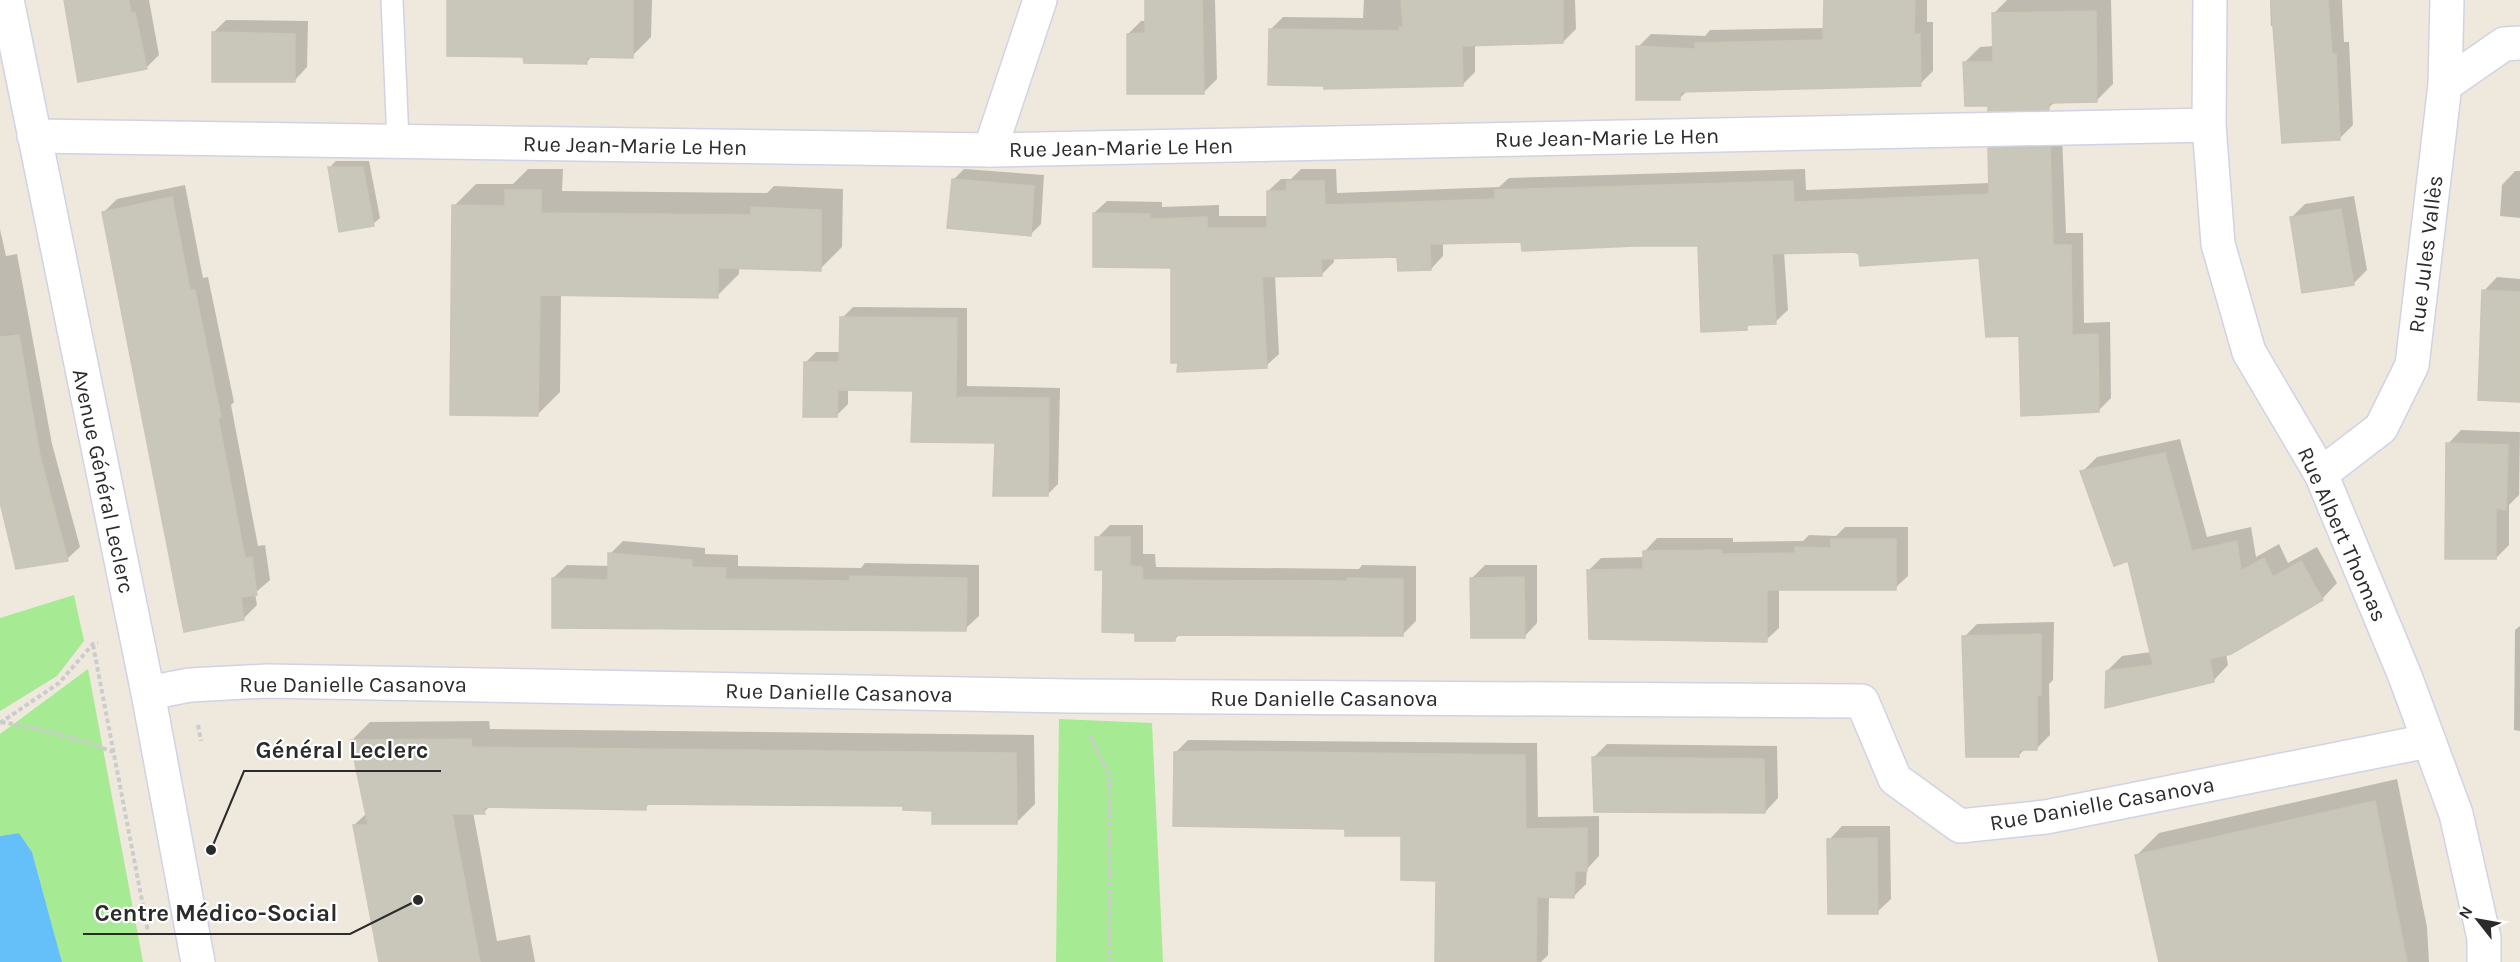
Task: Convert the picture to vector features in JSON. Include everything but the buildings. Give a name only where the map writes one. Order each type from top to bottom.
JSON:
[{"type":"street","name":"Avenue Général Leclerc","points":[[7,0],[148,693],[198,962]]},
{"type":"street","points":[[990,150],[1040,0]]},
{"type":"street","name":"Rue Albert Thomas","points":[[2210,0],[2209,124],[2218,244],[2249,352],[2321,474],[2406,676],[2456,814],[2484,938],[2484,962]]},
{"type":"street","name":"Rue Jules Vallès","points":[[2321,474],[2381,428],[2412,365],[2445,86],[2447,0]]},
{"type":"street","points":[[2445,86],[2504,44],[2520,43]]},
{"type":"street","name":"Rue Jean-Marie Le Hen","points":[[34,136],[990,150],[2209,124]]},
{"type":"street","name":"Rue Danielle Casanova","points":[[148,693],[190,685],[267,681],[1071,696],[1862,701],[1895,779],[1960,826],[2046,818],[2428,741]]},
{"type":"lane","points":[[392,0],[398,141]]},
{"type":"path","points":[[0,722],[59,683],[93,645],[150,939]]},
{"type":"path","points":[[1071,696],[1110,777],[1110,962]]},
{"type":"path","points":[[0,722],[75,738],[113,752]]},
{"type":"green space","points":[[74,595],[84,641],[57,676],[0,711],[0,618]]},
{"type":"green space","points":[[88,669],[143,962],[62,962],[32,852],[19,833],[0,836],[0,734]]},
{"type":"green space","points":[[1059,719],[1152,723],[1163,962],[1056,962]]},
{"type":"water","points":[[19,833],[32,852],[62,962],[0,962],[0,836]]},
{"type":"place","name":"Général Leclerc","points":[[211,850]]},
{"type":"place","name":"Centre Médico-Social","points":[[418,900]]}]
